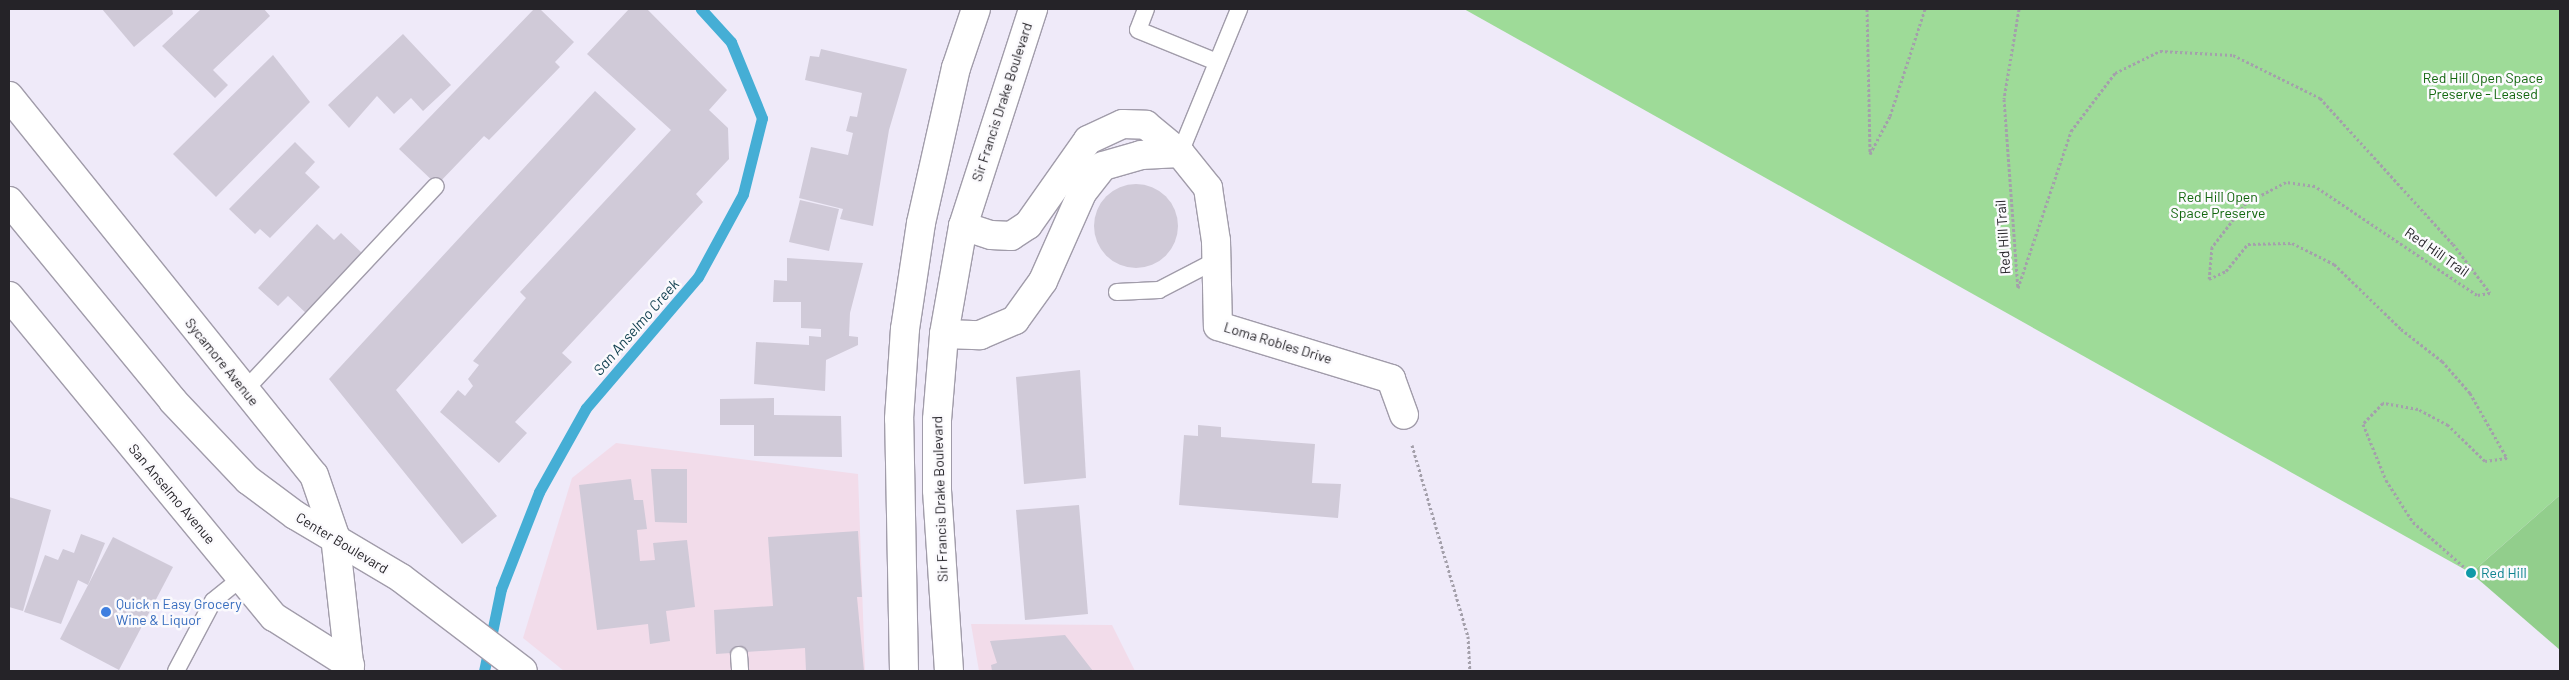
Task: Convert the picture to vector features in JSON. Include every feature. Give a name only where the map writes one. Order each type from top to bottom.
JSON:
[{"type":"street","points":[[904,671],[899,419],[905,329],[921,223],[956,68],[976,9]]},
{"type":"street","name":"Sir Francis Drake Boulevard","points":[[949,671],[937,490],[936,420],[944,334],[963,226],[1033,9]]},
{"type":"street","name":"Sycamore Avenue","points":[[9,96],[314,475],[335,536],[350,668]]},
{"type":"street","name":"Loma Robles Drive","points":[[963,226],[991,235],[1011,236],[1028,225],[1088,140],[1123,124],[1146,126],[1180,153],[1208,188],[1215,260],[1218,326],[1391,379],[1404,415]]},
{"type":"street","points":[[944,334],[980,335],[1015,320],[1042,281],[1082,194],[1103,166],[1141,155],[1180,153]]},
{"type":"street","name":"Center Boulevard","points":[[9,201],[174,402],[248,480],[294,515],[335,536],[452,618],[523,671]]},
{"type":"street","name":"San Anselmo Avenue","points":[[9,296],[274,617],[350,668]]},
{"type":"lane","points":[[1146,9],[1138,30],[1218,62]]},
{"type":"lane","points":[[1180,153],[1239,9]]},
{"type":"lane","points":[[245,390],[436,186]]},
{"type":"lane","points":[[1117,292],[1159,290],[1215,260]]},
{"type":"lane","points":[[176,671],[213,601],[242,578]]},
{"type":"path","points":[[1867,9],[1870,154],[1890,116],[1925,9]]},
{"type":"path","name":"Red Hill Trail","points":[[2019,9],[2004,99],[2018,288],[2071,131],[2115,73],[2160,51],[2233,54],[2320,98],[2454,244],[2490,293],[2477,295],[2315,186],[2286,182],[2246,203],[2212,247],[2209,279],[2226,271],[2248,244],[2292,243],[2334,264],[2401,329],[2442,361],[2470,393],[2507,458],[2485,461],[2448,425],[2418,409],[2383,403],[2363,424],[2386,480],[2413,522],[2471,572]]},
{"type":"path","points":[[1404,415],[1468,636],[1470,671]]},
{"type":"shaded area","points":[[616,443],[858,474],[865,671],[564,671],[523,638],[572,478]]},
{"type":"shaded area","points":[[971,624],[1112,625],[1135,671],[979,671]]},
{"type":"green space","name":"Red Hill Open Space Preserve","points":[[1464,9],[2560,9],[2560,495],[2471,573]]},
{"type":"green space","points":[[2560,495],[2560,650],[2471,573]]},
{"type":"building","points":[[102,9],[172,9],[173,14],[134,47]]},
{"type":"building","points":[[201,9],[264,9],[270,16],[213,70],[228,85],[215,98],[162,46]]},
{"type":"building","points":[[534,9],[540,9],[574,42],[555,62],[560,67],[489,140],[484,136],[437,185],[399,149]]},
{"type":"building","points":[[629,9],[647,9],[727,90],[709,110],[728,128],[729,159],[696,194],[703,202],[562,353],[572,362],[515,422],[527,433],[499,463],[440,412],[458,390],[465,396],[473,386],[468,379],[479,365],[473,361],[526,298],[520,292],[671,130],[587,54]]},
{"type":"building","points":[[403,34],[451,85],[423,111],[411,98],[394,114],[377,96],[349,128],[328,105]]},
{"type":"building","points":[[821,49],[907,69],[889,130],[873,226],[840,219],[843,209],[799,198],[811,147],[848,155],[853,133],[846,131],[850,116],[857,117],[862,93],[805,80],[810,56],[819,57]]},
{"type":"building","points":[[273,55],[310,102],[216,197],[173,154]]},
{"type":"building","points":[[595,91],[636,129],[396,390],[497,516],[462,544],[329,379]]},
{"type":"building","points":[[295,142],[315,162],[305,173],[320,187],[270,238],[260,229],[255,234],[229,209]]},
{"type":"building","points":[[1136,184],[1152,187],[1166,196],[1175,210],[1178,226],[1175,242],[1166,256],[1152,265],[1136,268],[1120,265],[1106,256],[1097,242],[1094,226],[1097,210],[1106,196],[1120,187]]},
{"type":"building","points":[[800,200],[839,209],[829,251],[789,242]]},
{"type":"building","points":[[317,224],[334,240],[341,233],[362,253],[321,295],[325,299],[309,316],[288,296],[278,306],[258,288]]},
{"type":"building","points":[[787,258],[863,263],[850,313],[849,336],[858,337],[858,345],[826,360],[825,391],[754,384],[756,342],[809,345],[809,336],[821,337],[821,329],[801,328],[801,302],[773,302],[774,280],[787,281]]},
{"type":"building","points":[[1080,370],[1086,478],[1024,484],[1016,377]]},
{"type":"building","points":[[774,398],[774,415],[841,416],[842,457],[754,456],[754,425],[720,425],[720,399]]},
{"type":"building","points":[[1198,425],[1221,427],[1221,437],[1315,444],[1312,483],[1341,484],[1338,518],[1179,505],[1184,435],[1198,436]]},
{"type":"building","points":[[651,469],[687,469],[687,523],[655,522]]},
{"type":"building","points":[[631,479],[634,500],[643,500],[647,529],[637,530],[640,561],[655,560],[653,543],[687,540],[695,607],[666,611],[670,641],[650,644],[648,624],[597,630],[579,485]]},
{"type":"building","points":[[9,497],[51,510],[23,611],[9,607]]},
{"type":"building","points":[[1079,505],[1088,614],[1025,620],[1016,510]]},
{"type":"building","points":[[858,531],[862,597],[857,597],[864,671],[806,671],[805,648],[716,654],[714,610],[773,606],[768,537]]},
{"type":"building","points":[[81,534],[105,543],[88,585],[78,580],[61,624],[24,612],[45,555],[58,560],[63,549],[74,553]]},
{"type":"building","points":[[113,537],[173,567],[119,670],[60,639]]},
{"type":"building","points":[[1065,635],[1093,671],[992,671],[991,665],[997,663],[990,641]]},
{"type":"waterway","name":"San Anselmo Creek","points":[[484,671],[501,589],[539,492],[586,408],[698,277],[743,194],[762,118],[731,42],[701,9]]},
{"type":"place","name":"Red Hill","points":[[2471,573]]},
{"type":"place","name":"Quick n Easy Grocery Wine & Liquor","points":[[106,612]]},
{"type":"park label","name":"Red Hill Open Space Preserve - Leased","points":[[2483,86]]}]
